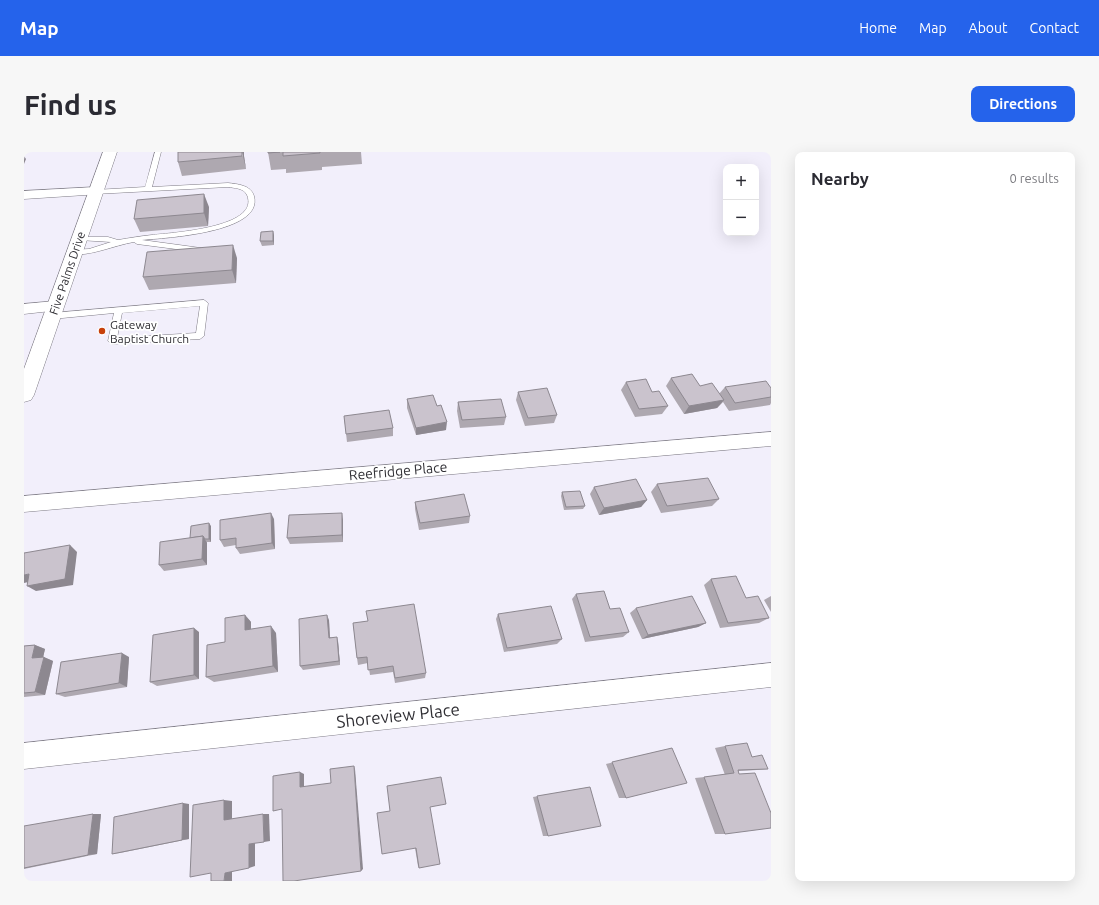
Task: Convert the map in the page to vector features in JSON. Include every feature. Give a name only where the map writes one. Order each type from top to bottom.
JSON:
[{"type":"street","name":"Five Palms Drive","points":[[24,395],[110,152]]},
{"type":"street","points":[[24,195],[96,192]]},
{"type":"street","points":[[24,308],[53,311]]},
{"type":"street","name":"Reefridge Place","points":[[24,504],[771,439]]},
{"type":"street","name":"Shoreview Place","points":[[24,756],[771,675]]},
{"type":"lane","points":[[148,189],[158,152]]},
{"type":"lane","points":[[96,192],[228,185],[241,187],[248,191],[251,198],[250,208],[242,217],[226,225],[202,232],[142,238],[133,241]]},
{"type":"lane","points":[[77,245],[108,239],[118,242]]},
{"type":"lane","points":[[77,245],[90,251],[118,242],[133,241],[208,251]]},
{"type":"lane","points":[[53,311],[119,310],[204,304],[200,336],[112,341],[119,310]]},
{"type":"building","points":[[178,152],[242,152],[242,156],[178,162]]},
{"type":"building","points":[[283,152],[320,152],[320,153],[283,156]]},
{"type":"building","points":[[204,194],[204,213],[134,219],[137,200]]},
{"type":"building","points":[[273,231],[273,241],[260,241],[261,232]]},
{"type":"building","points":[[233,245],[232,270],[143,277],[147,252]]},
{"type":"building","points":[[692,374],[700,386],[712,383],[724,400],[689,406],[671,378]]},
{"type":"building","points":[[646,379],[652,392],[659,391],[668,406],[639,409],[626,382]]},
{"type":"building","points":[[766,381],[771,388],[771,397],[735,403],[725,387]]},
{"type":"building","points":[[547,388],[557,415],[528,418],[518,392]]},
{"type":"building","points":[[433,395],[437,406],[441,405],[447,422],[416,428],[407,399]]},
{"type":"building","points":[[501,399],[506,417],[462,420],[458,402]]},
{"type":"building","points":[[389,410],[393,428],[346,434],[344,416]]},
{"type":"building","points":[[708,478],[719,499],[667,506],[657,484]]},
{"type":"building","points":[[636,479],[647,500],[604,508],[594,487]]},
{"type":"building","points":[[580,491],[585,506],[566,507],[562,492]]},
{"type":"building","points":[[464,494],[470,516],[420,523],[415,502]]},
{"type":"building","points":[[271,513],[272,543],[236,548],[236,538],[220,540],[220,520]]},
{"type":"building","points":[[342,513],[342,535],[287,538],[289,515]]},
{"type":"building","points":[[209,523],[209,539],[205,539],[203,536],[190,538],[191,526]]},
{"type":"building","points":[[203,536],[202,559],[159,565],[160,542]]},
{"type":"building","points":[[70,545],[65,579],[27,586],[29,574],[24,575],[24,553]]},
{"type":"building","points":[[736,576],[746,598],[758,596],[769,618],[728,623],[711,579]]},
{"type":"building","points":[[604,591],[610,609],[620,608],[629,632],[590,637],[576,594]]},
{"type":"building","points":[[692,596],[706,623],[648,635],[636,608]]},
{"type":"building","points":[[414,604],[426,673],[395,678],[393,666],[368,670],[367,657],[357,658],[353,623],[368,621],[366,611]]},
{"type":"building","points":[[551,606],[562,639],[507,648],[498,614]]},
{"type":"building","points":[[245,615],[245,630],[271,626],[273,666],[206,677],[207,645],[225,642],[225,618]]},
{"type":"building","points":[[327,615],[329,638],[337,637],[339,661],[300,666],[299,619]]},
{"type":"building","points":[[194,628],[194,675],[150,682],[153,635]]},
{"type":"building","points":[[35,645],[32,658],[44,657],[35,692],[24,693],[24,646]]},
{"type":"building","points":[[122,653],[119,683],[56,694],[61,662]]},
{"type":"building","points":[[747,743],[752,757],[762,755],[768,769],[738,770],[739,774],[755,773],[771,813],[771,828],[725,834],[704,777],[734,773],[725,746]]},
{"type":"building","points":[[672,748],[687,783],[626,798],[612,762]]},
{"type":"building","points":[[354,766],[361,871],[294,881],[283,881],[282,809],[273,811],[273,776],[300,772],[300,787],[331,783],[330,769]]},
{"type":"building","points":[[441,777],[446,804],[430,807],[440,864],[419,868],[416,848],[382,854],[377,813],[390,811],[387,786]]},
{"type":"building","points":[[590,787],[601,826],[548,836],[537,796]]},
{"type":"building","points":[[224,800],[224,820],[263,814],[264,842],[249,844],[249,868],[225,873],[224,881],[211,881],[211,873],[190,877],[193,805]]},
{"type":"building","points":[[183,803],[182,840],[112,854],[114,817]]},
{"type":"building","points":[[93,814],[88,855],[24,868],[24,826]]},
{"type":"place","name":"Gateway Baptist Church","points":[[102,331]]}]
